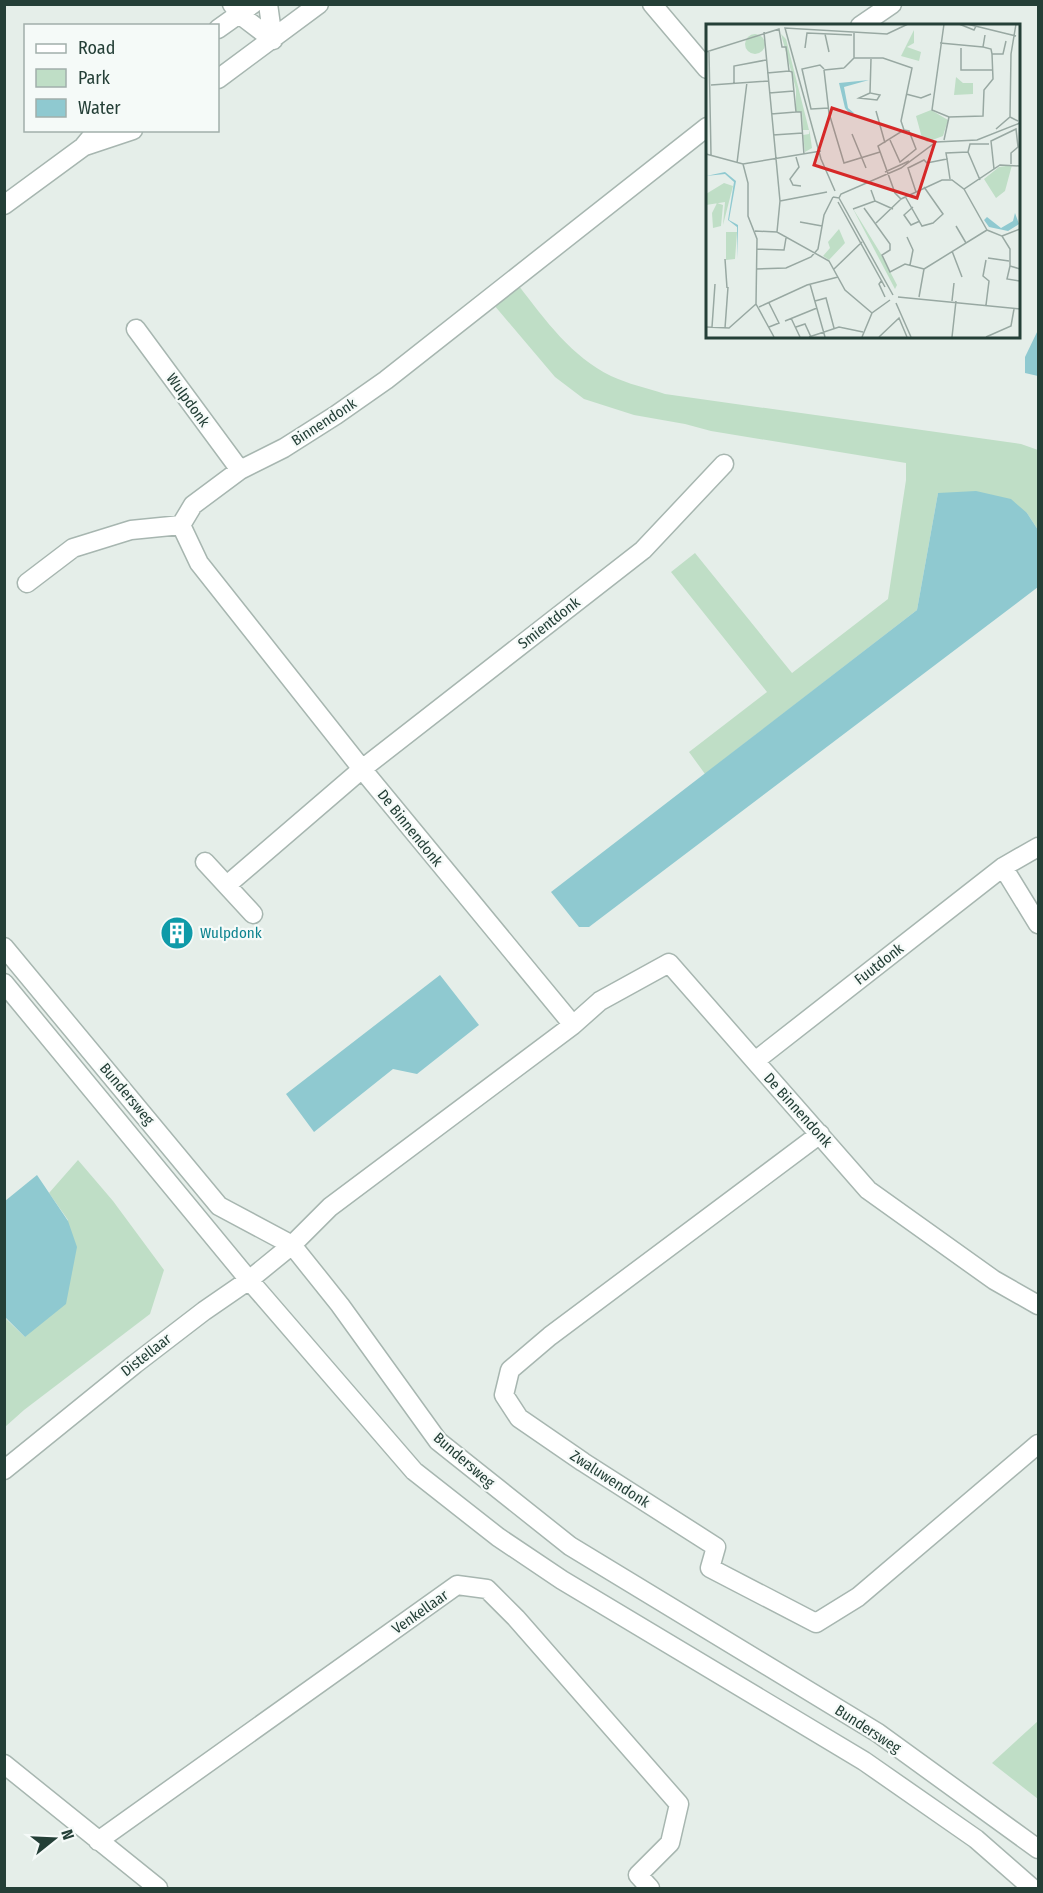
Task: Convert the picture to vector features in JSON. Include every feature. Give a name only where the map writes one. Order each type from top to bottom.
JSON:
[{"type":"street","points":[[268,4],[273,40]]},
{"type":"street","points":[[219,79],[319,4]]},
{"type":"street","points":[[652,4],[706,68]]},
{"type":"street","points":[[863,24],[892,4]]},
{"type":"street","points":[[219,28],[241,8],[273,40]]},
{"type":"street","points":[[4,205],[83,147],[95,132]]},
{"type":"street","points":[[83,147],[127,132]]},
{"type":"street","name":"Binnendonk","points":[[181,525],[193,505],[240,470],[336,416],[386,380],[704,134]]},
{"type":"street","name":"Wulpdonk","points":[[136,329],[240,470]]},
{"type":"street","name":"Smientdonk","points":[[362,769],[643,550],[724,464]]},
{"type":"street","points":[[27,583],[73,548],[131,530],[181,525],[199,563],[362,769],[227,885]]},
{"type":"street","name":"De Binnendonk","points":[[362,769],[573,1025]]},
{"type":"street","name":"Fuutdonk","points":[[755,1061],[1003,867],[1038,847]]},
{"type":"street","points":[[205,862],[253,915]]},
{"type":"street","points":[[1003,867],[1038,924]]},
{"type":"street","name":"Bundersweg","points":[[4,947],[219,1206],[292,1245],[340,1305],[438,1441],[570,1546],[878,1733],[1038,1849]]},
{"type":"street","name":"De Binnendonk","points":[[292,1245],[330,1207],[573,1025],[600,1001],[669,963],[868,1190],[994,1280],[1038,1305]]},
{"type":"street","name":"Bundersweg","points":[[4,983],[249,1280],[414,1471],[498,1537],[562,1580],[864,1761],[976,1839],[1032,1888]]},
{"type":"street","name":"Zwaluwendonk","points":[[820,1134],[550,1336],[510,1370],[504,1395],[519,1418],[716,1548],[710,1568],[816,1623],[858,1597],[1038,1444]]},
{"type":"street","name":"Distellaar","points":[[4,1470],[135,1364],[249,1280],[292,1245]]},
{"type":"street","name":"Venkellaar","points":[[98,1841],[457,1585],[487,1589],[516,1618],[679,1804],[670,1844],[638,1875],[650,1888]]},
{"type":"street","points":[[4,1764],[158,1888]]},
{"type":"green space","points":[[519,286],[560,337],[584,359],[611,376],[631,384],[665,394],[1021,444],[1038,450],[1038,530],[1027,513],[938,493],[917,610],[705,774],[689,752],[767,692],[671,572],[695,553],[792,673],[888,599],[906,480],[906,463],[711,431],[634,415],[584,399],[555,377],[494,305]]},
{"type":"green space","points":[[78,1160],[113,1201],[164,1270],[150,1314],[5,1427],[4,1317],[25,1337],[68,1220],[49,1193]]},
{"type":"green space","points":[[1038,1721],[1038,1799],[992,1763]]},
{"type":"water","points":[[1038,330],[1038,376],[1025,373],[1025,357]]},
{"type":"water","points":[[976,491],[1011,499],[1027,513],[1038,530],[1038,587],[589,927],[579,927],[551,892],[917,610],[938,493]]},
{"type":"water","points":[[440,975],[479,1025],[417,1074],[393,1069],[314,1132],[286,1094]]},
{"type":"water","points":[[37,1175],[68,1221],[77,1247],[66,1304],[25,1337],[5,1317],[5,1201]]},
{"type":"place","name":"Wulpdonk","points":[[177,933]]}]
